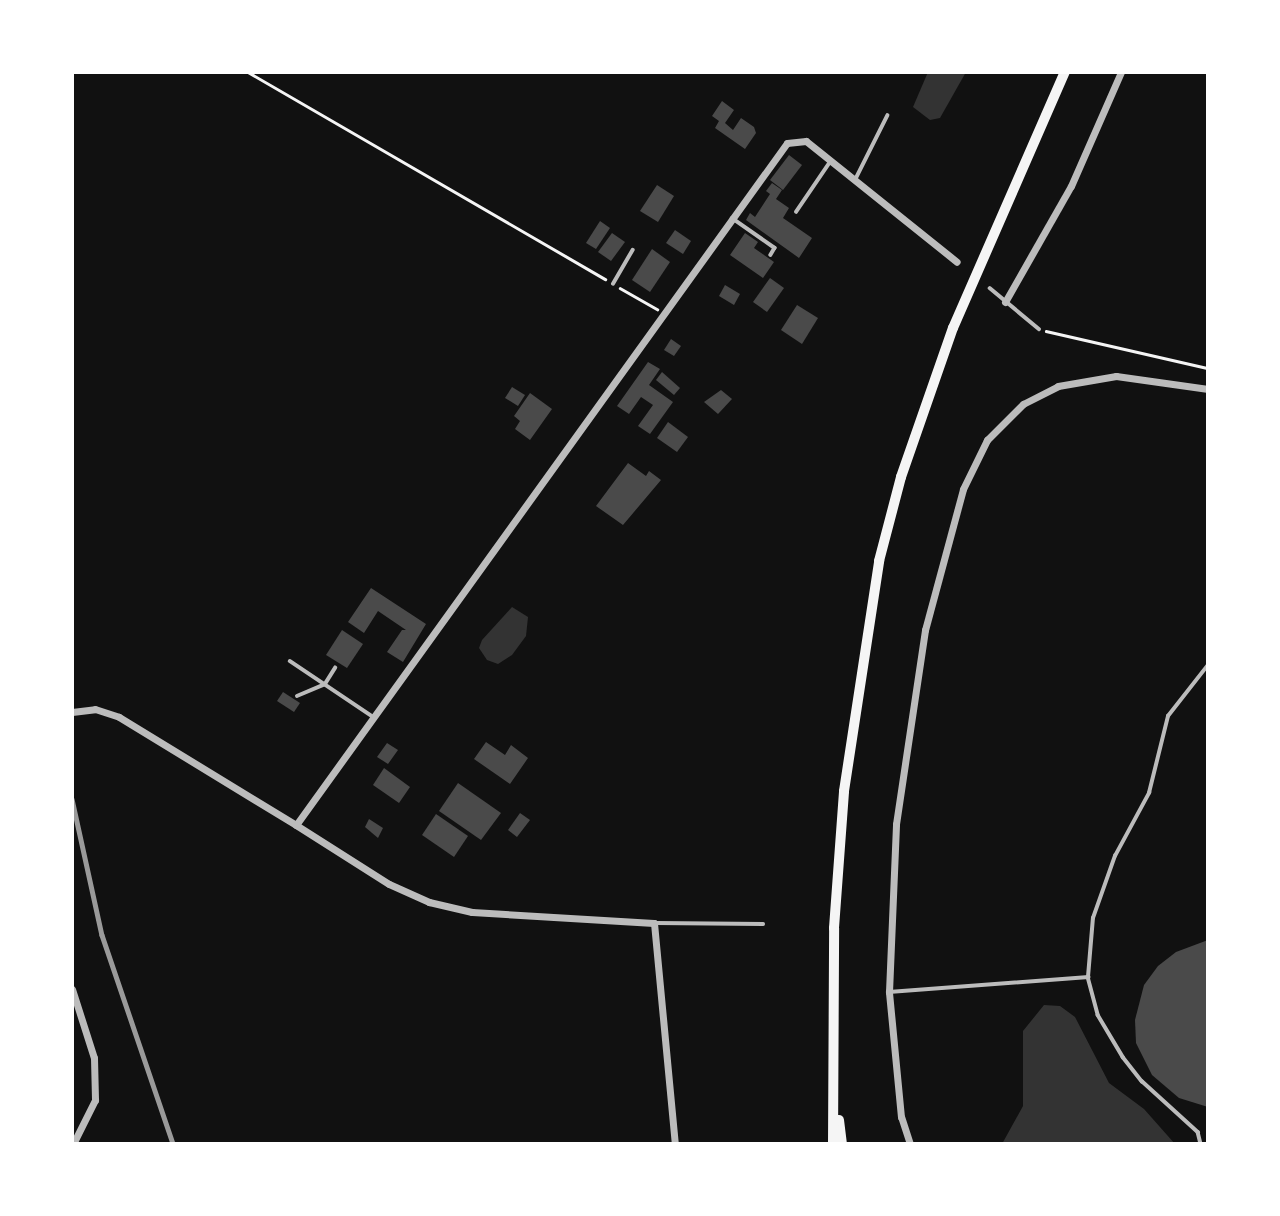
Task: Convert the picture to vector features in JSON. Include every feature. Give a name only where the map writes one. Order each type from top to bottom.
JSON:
[{"type":"main road","points":[[833,1144],[834,928],[844,791],[879,561],[901,477],[953,328],[1065,72]]},
{"type":"main road","points":[[835,1079],[842,1144]]},
{"type":"street","points":[[1005,302],[1071,186],[1121,72]]},
{"type":"street","points":[[296,825],[788,142],[800,138],[957,262]]},
{"type":"street","points":[[910,1144],[901,1117],[889,992],[896,824],[925,630],[963,489],[988,440],[1023,404],[1068,384],[1116,376],[1208,389]]},
{"type":"street","points":[[72,712],[95,709],[119,717],[389,884],[429,902],[472,912],[653,923],[675,1144]]},
{"type":"street","points":[[72,989],[94,1058],[95,1100],[73,1144]]},
{"type":"lane","points":[[855,180],[887,116]]},
{"type":"lane","points":[[796,212],[831,161]]},
{"type":"lane","points":[[732,218],[775,248],[771,255]]},
{"type":"lane","points":[[613,284],[633,250]]},
{"type":"lane","points":[[990,288],[1039,329]]},
{"type":"lane","points":[[290,661],[374,717]]},
{"type":"lane","points":[[1201,1144],[1198,1132],[1142,1081],[1123,1057],[1098,1015],[1088,977],[1093,918],[1115,856],[1149,793],[1168,716],[1208,665]]},
{"type":"lane","points":[[297,696],[325,684],[335,668]]},
{"type":"lane","points":[[653,923],[763,924]]},
{"type":"lane","points":[[889,992],[1088,977]]},
{"type":"path","points":[[248,72],[665,314]]},
{"type":"path","points":[[1039,329],[1208,368]]},
{"type":"shaded area","points":[[928,72],[966,72],[940,118],[930,120],[913,107]]},
{"type":"shaded area","points":[[512,607],[528,617],[526,636],[512,655],[498,664],[487,660],[479,648],[482,640]]},
{"type":"shaded area","points":[[1044,1005],[1060,1006],[1075,1017],[1109,1083],[1144,1109],[1175,1144],[1002,1144],[1023,1106],[1023,1031]]},
{"type":"building","points":[[722,101],[734,110],[725,123],[733,130],[741,118],[754,127],[756,133],[745,149],[715,128],[719,121],[712,116]]},
{"type":"building","points":[[789,155],[802,165],[783,190],[770,180]]},
{"type":"building","points":[[772,183],[782,190],[776,199],[789,208],[783,218],[812,238],[799,258],[746,220],[750,213],[755,217],[770,194],[766,191]]},
{"type":"building","points":[[657,185],[674,196],[658,222],[640,211]]},
{"type":"building","points":[[600,221],[610,228],[596,249],[586,243]]},
{"type":"building","points":[[675,230],[691,241],[683,254],[666,243]]},
{"type":"building","points":[[612,233],[625,242],[611,261],[598,252]]},
{"type":"building","points":[[745,233],[758,242],[754,248],[774,262],[763,278],[730,255]]},
{"type":"building","points":[[652,249],[670,262],[650,292],[632,280]]},
{"type":"building","points":[[770,278],[784,288],[767,312],[753,302]]},
{"type":"building","points":[[725,285],[740,294],[734,305],[719,296]]},
{"type":"building","points":[[797,305],[818,318],[802,344],[781,330]]},
{"type":"building","points":[[671,339],[681,346],[674,356],[664,350]]},
{"type":"building","points":[[648,362],[660,369],[649,385],[673,402],[650,434],[638,426],[653,405],[641,397],[629,414],[617,406]]},
{"type":"building","points":[[662,372],[680,388],[674,395],[656,380]]},
{"type":"building","points":[[512,387],[525,395],[518,406],[505,398]]},
{"type":"building","points":[[721,390],[732,399],[718,414],[704,402]]},
{"type":"building","points":[[530,393],[552,409],[530,440],[515,429],[520,421],[514,416]]},
{"type":"building","points":[[668,422],[688,437],[677,452],[657,438]]},
{"type":"building","points":[[628,463],[646,476],[649,471],[661,480],[623,525],[596,506]]},
{"type":"building","points":[[371,588],[426,624],[403,662],[387,652],[402,630],[406,630],[378,611],[364,633],[348,622]]},
{"type":"building","points":[[342,630],[363,644],[347,668],[326,655]]},
{"type":"building","points":[[283,692],[300,703],[294,712],[277,701]]},
{"type":"building","points":[[486,742],[505,755],[511,745],[528,758],[510,784],[474,759]]},
{"type":"building","points":[[387,743],[398,750],[388,764],[377,757]]},
{"type":"building","points":[[384,768],[410,787],[399,803],[373,785]]},
{"type":"building","points":[[458,783],[501,813],[481,840],[439,811]]},
{"type":"building","points":[[520,813],[530,820],[517,837],[508,830]]},
{"type":"building","points":[[436,814],[468,836],[454,857],[422,835]]},
{"type":"building","points":[[369,819],[383,828],[378,838],[365,827]]},
{"type":"building","points":[[1208,940],[1208,1107],[1179,1098],[1152,1075],[1136,1043],[1135,1020],[1144,985],[1158,966],[1176,952]]},
{"type":"railway","points":[[72,799],[102,935],[173,1144]]}]
